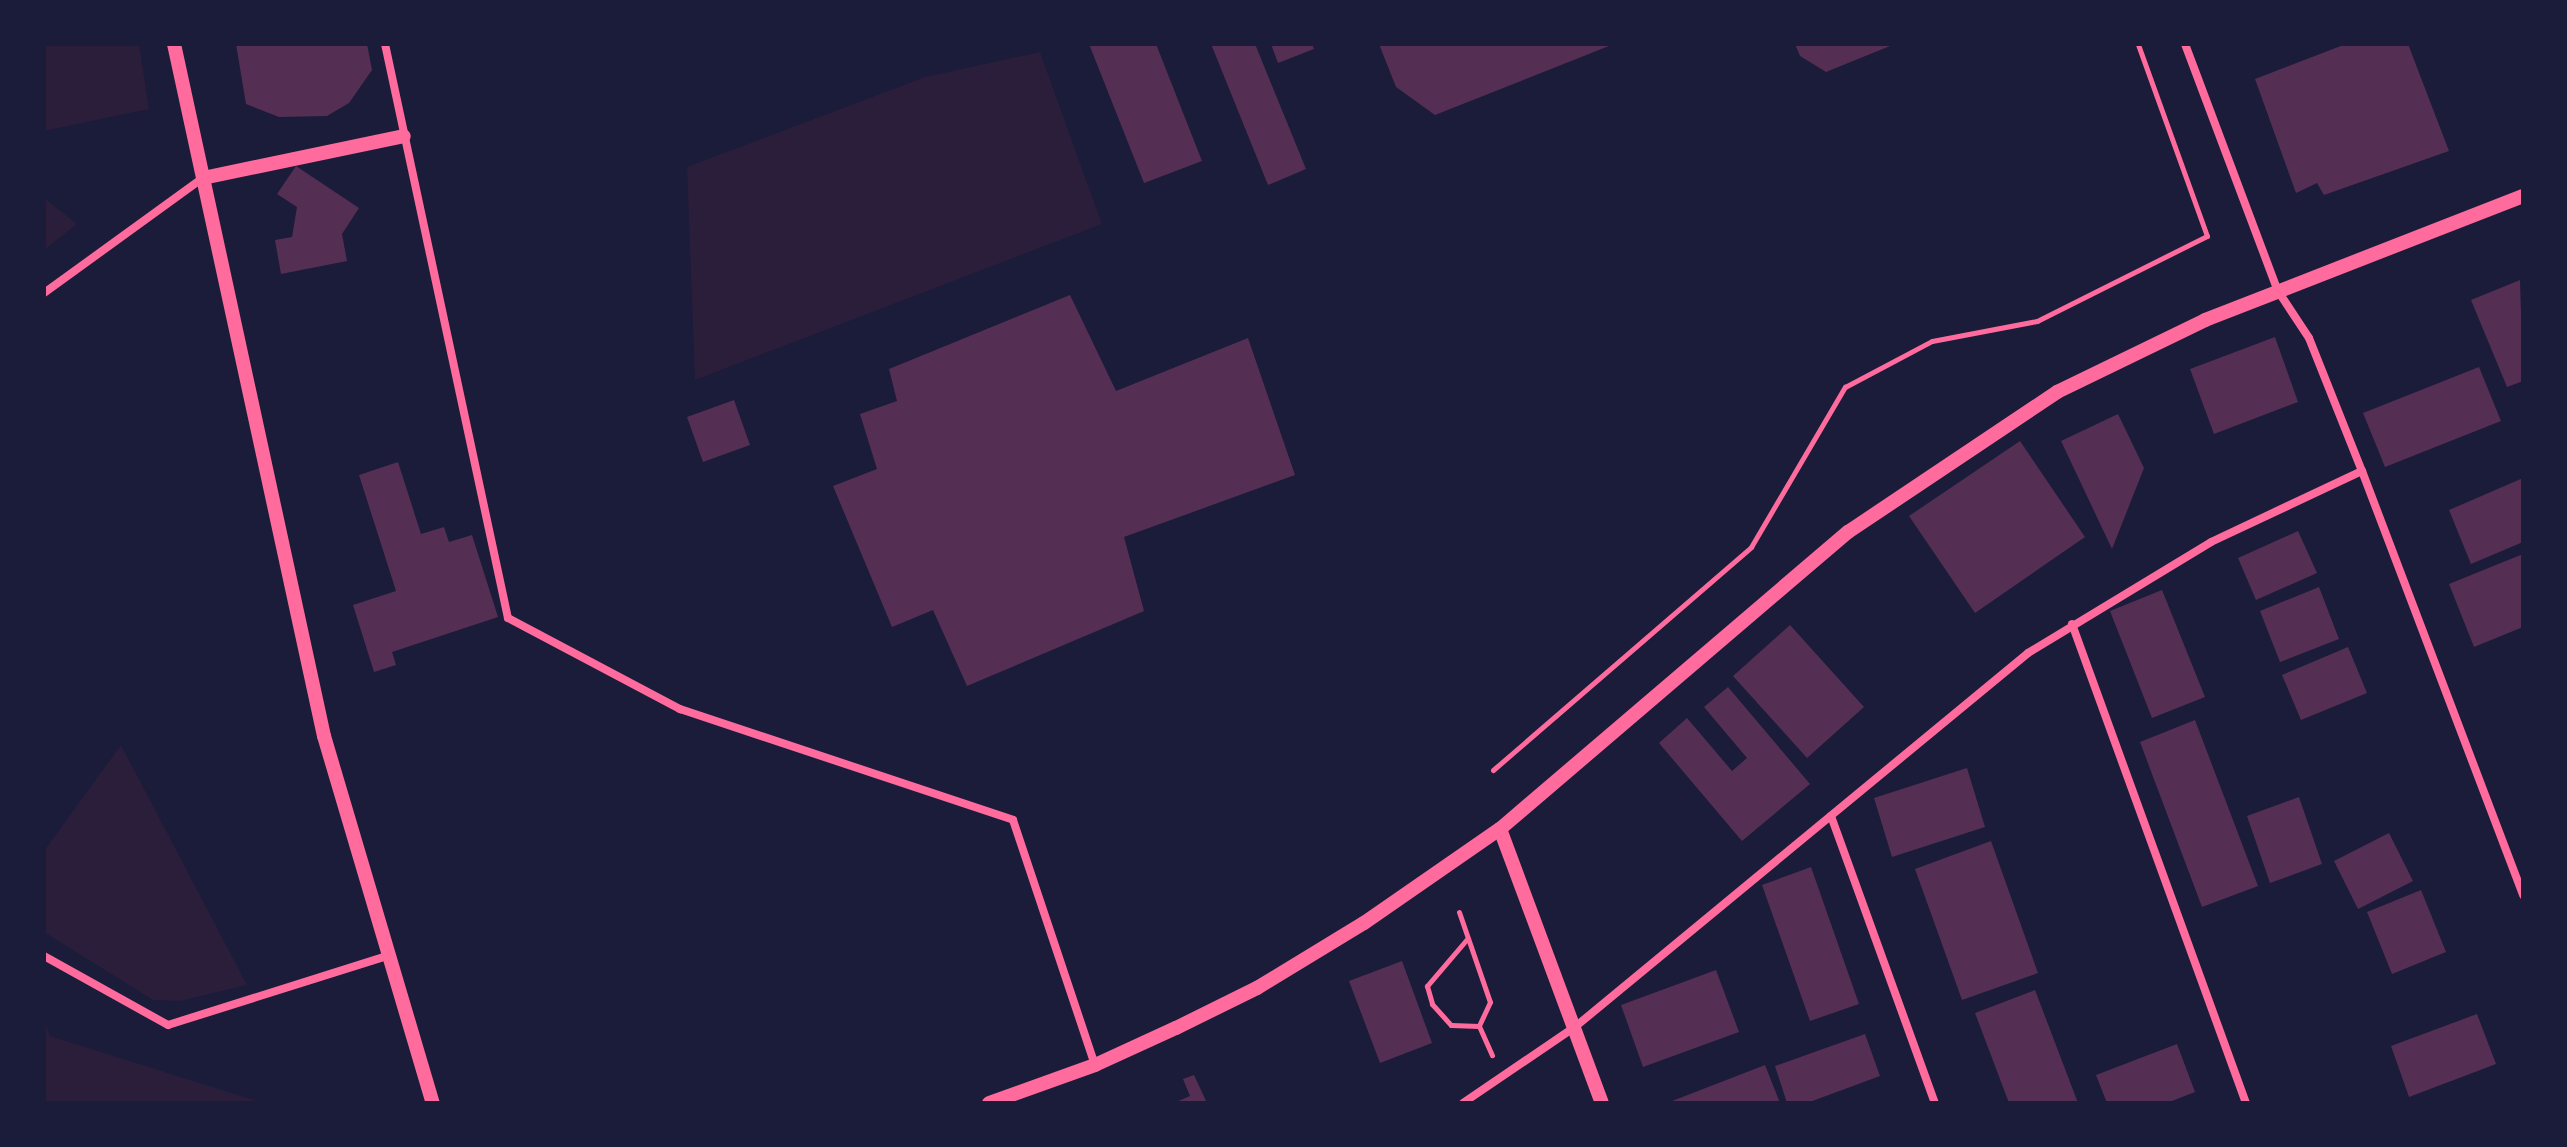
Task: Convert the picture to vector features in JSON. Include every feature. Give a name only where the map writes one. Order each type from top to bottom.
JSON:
[{"type":"street","points":[[174,44],[324,736],[433,1103]]},
{"type":"street","points":[[385,44],[508,618],[680,709],[1013,820],[1095,1065]]},
{"type":"street","points":[[2185,44],[2278,291],[2309,338],[2362,471],[2523,895]]},
{"type":"street","points":[[44,293],[203,178],[404,136]]},
{"type":"street","points":[[989,1103],[1095,1065],[1257,988],[1364,923],[1500,829],[1769,596],[1935,472],[2057,392],[2205,320],[2523,196]]},
{"type":"street","points":[[1463,1103],[1575,1027],[1967,701],[2072,624],[2211,542],[2362,471]]},
{"type":"street","points":[[2072,624],[2246,1103]]},
{"type":"street","points":[[1831,816],[1935,1103]]},
{"type":"street","points":[[1500,829],[1602,1103]]},
{"type":"street","points":[[44,956],[168,1025],[387,956]]},
{"type":"path","points":[[1493,770],[1751,547],[1845,387],[1932,341],[2037,321],[2207,236],[2138,44]]},
{"type":"path","points":[[1459,912],[1490,1002],[1479,1026],[1502,1077]]},
{"type":"path","points":[[1467,939],[1427,986],[1432,1004],[1451,1025],[1479,1026]]},
{"type":"shaded area","points":[[44,44],[139,44],[149,109],[44,131]]},
{"type":"shaded area","points":[[1040,52],[1102,224],[695,380],[687,167],[925,77]]},
{"type":"shaded area","points":[[44,198],[77,224],[44,250]]},
{"type":"shaded area","points":[[121,745],[247,985],[180,1001],[153,1000],[44,932],[44,851]]},
{"type":"shaded area","points":[[44,1020],[50,1036],[263,1103],[44,1103]]},
{"type":"building","points":[[236,44],[367,44],[372,70],[349,103],[327,116],[279,117],[246,104]]},
{"type":"building","points":[[1089,44],[1156,44],[1202,161],[1144,183]]},
{"type":"building","points":[[1211,44],[1255,44],[1306,169],[1268,185]]},
{"type":"building","points":[[1271,44],[1312,44],[1314,49],[1278,63]]},
{"type":"building","points":[[1379,44],[1614,44],[1435,115],[1396,87]]},
{"type":"building","points":[[1795,44],[1895,44],[1826,72],[1800,56]]},
{"type":"building","points":[[2346,44],[2408,44],[2449,151],[2324,195],[2317,183],[2296,193],[2255,79]]},
{"type":"building","points":[[296,166],[359,208],[342,234],[347,261],[281,274],[275,240],[292,237],[297,207],[277,194]]},
{"type":"building","points":[[2520,280],[2523,381],[2507,387],[2471,300]]},
{"type":"building","points":[[1070,295],[1116,391],[1248,338],[1295,475],[1124,537],[1144,611],[967,686],[933,610],[892,627],[833,486],[877,469],[860,414],[897,401],[889,369]]},
{"type":"building","points":[[2275,337],[2298,402],[2214,434],[2190,369]]},
{"type":"building","points":[[2479,367],[2501,421],[2385,467],[2363,413]]},
{"type":"building","points":[[734,400],[750,445],[703,462],[687,417]]},
{"type":"building","points":[[2118,414],[2144,468],[2112,549],[2061,441]]},
{"type":"building","points":[[2020,441],[2085,537],[1975,613],[1909,516]]},
{"type":"building","points":[[398,462],[421,534],[444,527],[449,542],[472,535],[498,617],[392,652],[396,665],[374,672],[353,605],[396,591],[359,475]]},
{"type":"building","points":[[2523,478],[2523,542],[2471,564],[2449,510]]},
{"type":"building","points":[[2298,531],[2317,573],[2256,600],[2238,558]]},
{"type":"building","points":[[2523,554],[2523,627],[2474,647],[2449,584]]},
{"type":"building","points":[[2319,587],[2339,639],[2280,662],[2260,611]]},
{"type":"building","points":[[2162,590],[2205,697],[2152,718],[2110,611]]},
{"type":"building","points":[[1790,625],[1864,707],[1807,758],[1733,676]]},
{"type":"building","points":[[2348,647],[2367,693],[2301,720],[2282,675]]},
{"type":"building","points":[[1728,687],[1810,784],[1742,841],[1659,743],[1687,718],[1732,771],[1747,758],[1704,707]]},
{"type":"building","points":[[2195,720],[2258,886],[2202,907],[2140,742]]},
{"type":"building","points":[[1967,768],[1985,827],[1892,857],[1874,798]]},
{"type":"building","points":[[2299,797],[2322,864],[2270,883],[2247,816]]},
{"type":"building","points":[[2389,833],[2413,881],[2358,909],[2334,861]]},
{"type":"building","points":[[1991,841],[2038,973],[1962,1000],[1915,869]]},
{"type":"building","points":[[1811,867],[1859,1004],[1810,1021],[1762,885]]},
{"type":"building","points":[[2421,890],[2446,952],[2392,974],[2367,912]]},
{"type":"building","points":[[1402,961],[1432,1043],[1380,1063],[1349,981]]},
{"type":"building","points":[[1716,970],[1739,1032],[1643,1067],[1621,1005]]},
{"type":"building","points":[[2035,990],[2078,1103],[2009,1103],[1975,1013]]},
{"type":"building","points":[[2477,1014],[2496,1064],[2409,1097],[2391,1046]]},
{"type":"building","points":[[1865,1034],[1880,1076],[1807,1103],[1787,1103],[1775,1066]]},
{"type":"building","points":[[2177,1044],[2195,1092],[2167,1103],[2107,1103],[2096,1075]]},
{"type":"building","points":[[1765,1065],[1780,1103],[1667,1103]]},
{"type":"building","points":[[1194,1075],[1207,1103],[1174,1103],[1190,1096],[1183,1079]]}]
